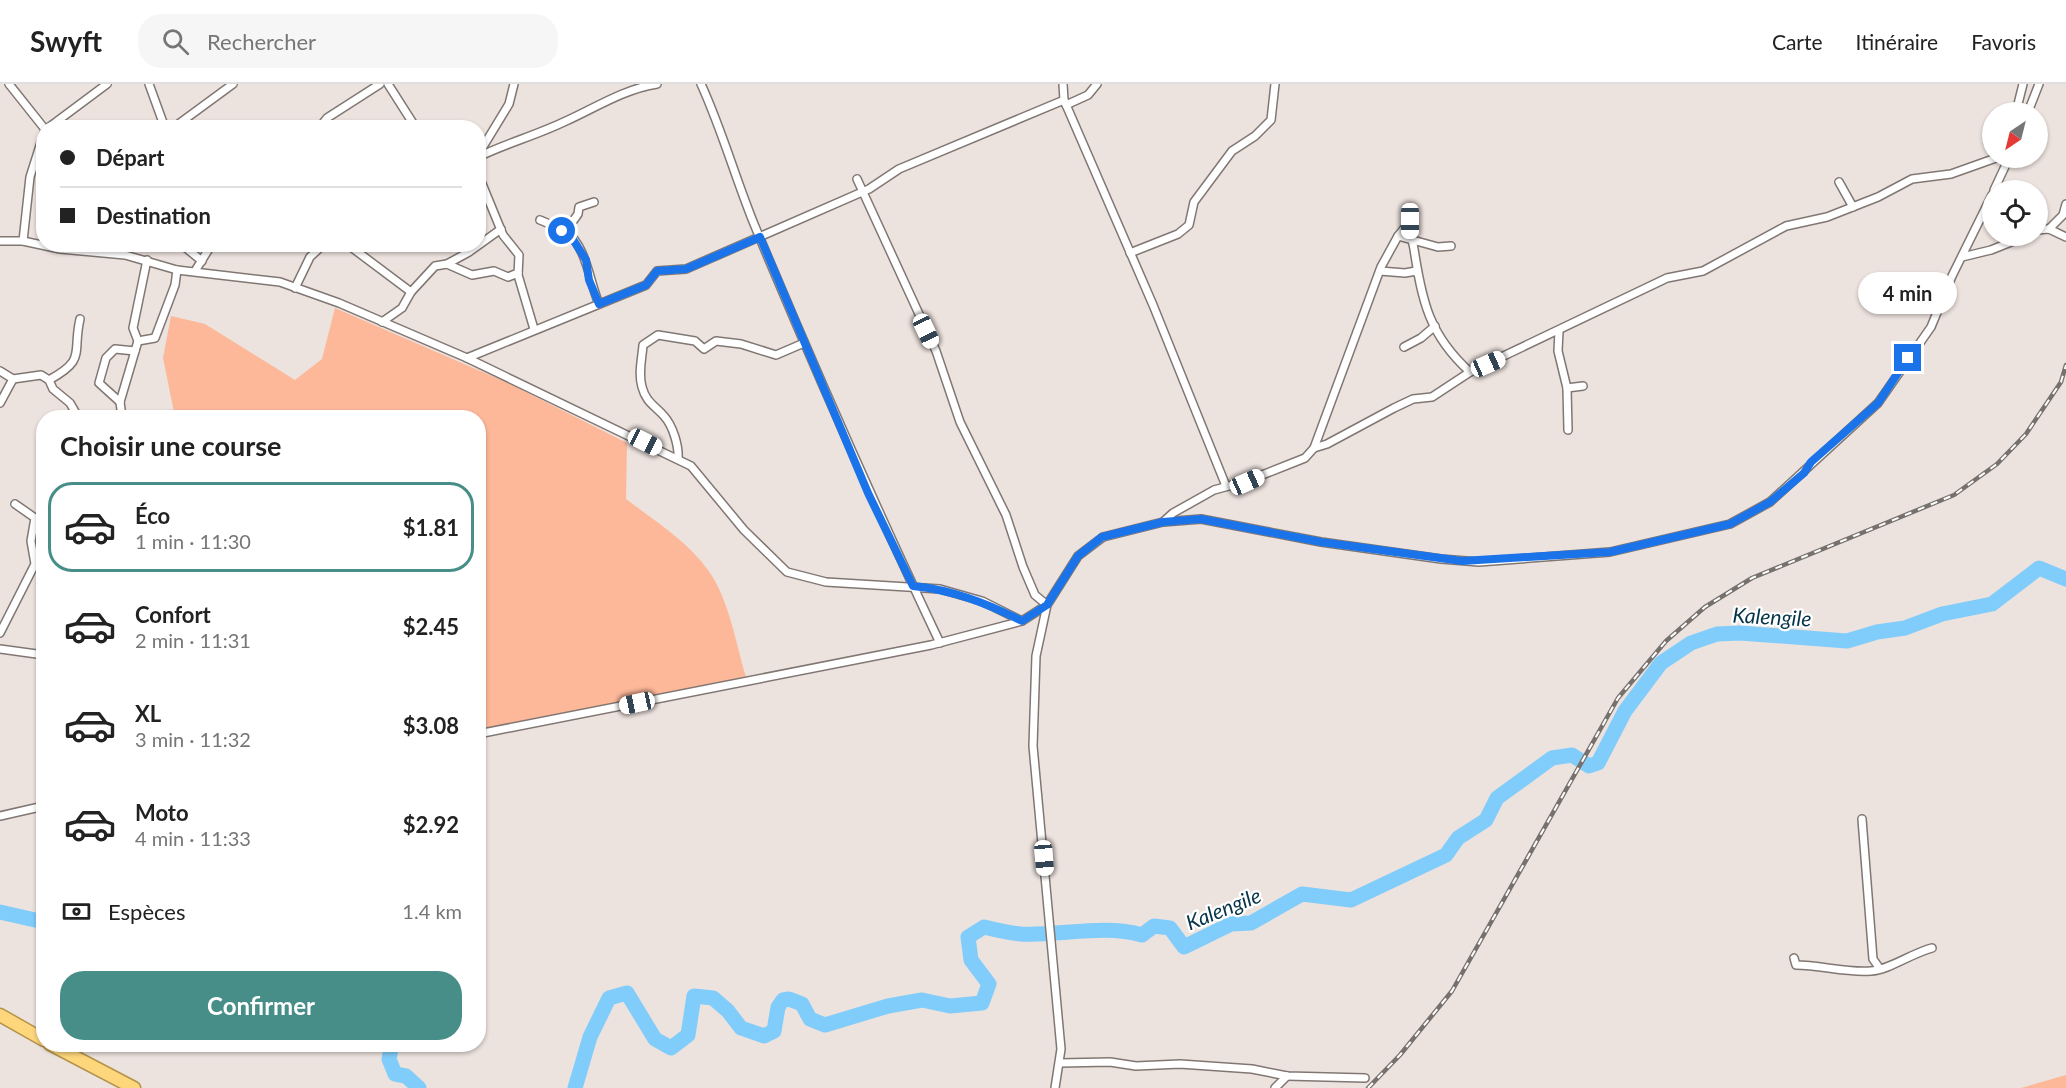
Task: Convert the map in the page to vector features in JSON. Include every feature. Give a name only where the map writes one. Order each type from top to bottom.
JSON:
[{"type":"highway","points":[[0,1015],[36,1035]]},
{"type":"highway","points":[[65,1052],[134,1088]]},
{"type":"street","points":[[9,84],[39,120]]},
{"type":"street","points":[[57,120],[107,84]]},
{"type":"street","points":[[149,84],[162,120]]},
{"type":"street","points":[[219,84],[224,91]]},
{"type":"street","points":[[184,120],[233,84]]},
{"type":"street","points":[[325,120],[380,84]]},
{"type":"street","points":[[388,84],[411,120]]},
{"type":"street","points":[[486,143],[509,104],[514,84]]},
{"type":"street","points":[[486,152],[510,141],[564,122],[634,90],[657,84]]},
{"type":"street","points":[[701,84],[728,146],[737,184],[868,493],[940,643]]},
{"type":"street","points":[[1063,84],[1065,102],[1226,486]]},
{"type":"street","points":[[466,358],[646,285],[657,271],[686,269],[862,192],[899,169],[1065,102],[1088,95],[1097,84]]},
{"type":"street","points":[[1130,253],[1178,234],[1189,225],[1194,202],[1232,151],[1255,136],[1271,120],[1275,84]]},
{"type":"street","points":[[2018,102],[2023,84]]},
{"type":"street","points":[[2032,102],[2039,84]]},
{"type":"street","points":[[24,241],[30,177],[36,158]]},
{"type":"street","points":[[1314,448],[1327,444],[1413,399],[1432,398],[1470,372],[1667,278],[1703,271],[1786,226],[1827,217],[1878,197],[1912,179],[1952,174],[1982,163]]},
{"type":"street","points":[[2002,173],[2003,168]]},
{"type":"street","points":[[1999,180],[2004,168]]},
{"type":"street","points":[[856,179],[936,351],[960,422],[1006,514],[1023,567],[1035,595],[1047,605]]},
{"type":"street","points":[[1839,182],[1853,207]]},
{"type":"street","points":[[486,193],[501,229],[519,255],[518,273],[534,329]]},
{"type":"street","points":[[566,231],[578,214],[579,207],[594,202]]},
{"type":"street","points":[[2066,204],[2063,215],[2049,229],[2066,237]]},
{"type":"street","points":[[1055,1088],[1061,1049],[1033,746],[1036,656],[1047,605],[1078,556],[1102,537],[1163,522],[1201,519],[1321,542],[1479,562],[1610,552],[1730,524],[1770,502],[1878,403],[1931,327],[1982,216]]},
{"type":"street","points":[[540,220],[566,231],[586,260],[589,280],[599,304]]},
{"type":"street","points":[[1163,522],[1194,500],[1226,486],[1247,482],[1275,468],[1305,458],[1314,448],[1380,271],[1398,236],[1410,221],[1410,238],[1418,284]]},
{"type":"street","points":[[486,240],[501,229]]},
{"type":"street","points":[[1398,236],[1438,247],[1451,246]]},
{"type":"street","points":[[0,241],[36,244]]},
{"type":"street","points":[[1962,257],[2001,246]]},
{"type":"street","points":[[84,252],[147,260],[177,270],[280,282],[382,322],[466,358],[691,466],[744,530],[787,572],[826,582],[940,589],[981,601],[1022,621]]},
{"type":"street","points":[[191,252],[202,261]]},
{"type":"street","points":[[195,271],[207,252]]},
{"type":"street","points":[[295,288],[310,257],[315,252]]},
{"type":"street","points":[[358,252],[411,292]]},
{"type":"street","points":[[382,322],[402,308],[411,292],[435,266],[447,264],[469,252]]},
{"type":"street","points":[[122,410],[120,402],[138,341],[133,328],[147,260]]},
{"type":"street","points":[[447,264],[472,275],[494,271],[508,277],[518,273]]},
{"type":"street","points":[[138,341],[155,338],[175,285],[177,270]]},
{"type":"street","points":[[1380,271],[1404,273],[1416,271],[1430,320],[1452,356],[1470,372]]},
{"type":"street","points":[[49,380],[65,371],[76,360],[80,319]]},
{"type":"street","points":[[1404,347],[1421,338],[1435,326]]},
{"type":"street","points":[[1559,331],[1558,351],[1567,388],[1568,430]]},
{"type":"street","points":[[678,459],[672,428],[663,415],[651,407],[642,387],[639,373],[643,345],[658,334],[695,341],[704,349],[716,341],[741,344],[776,355],[804,343]]},
{"type":"street","points":[[120,402],[99,383],[106,358],[115,349],[135,351]]},
{"type":"street","points":[[0,371],[13,379],[41,375],[49,380],[52,389],[70,403],[74,410]]},
{"type":"street","points":[[0,403],[13,379]]},
{"type":"street","points":[[1567,388],[1583,386]]},
{"type":"street","points":[[0,633],[16,597],[35,564],[31,541],[35,518],[15,504]]},
{"type":"street","points":[[486,732],[940,643],[1022,621],[1047,605]]},
{"type":"street","points":[[0,649],[36,654]]},
{"type":"street","points":[[0,816],[36,808]]},
{"type":"street","points":[[1862,819],[1873,959],[1880,969]]},
{"type":"street","points":[[1794,958],[1796,965],[1811,965],[1823,969],[1880,969],[1932,948]]},
{"type":"street","points":[[1060,1063],[1110,1062],[1136,1066],[1180,1064],[1252,1070],[1287,1076],[1365,1078]]},
{"type":"street","points":[[1275,1088],[1287,1076]]},
{"type":"shaded area","points":[[335,308],[508,383],[627,443],[626,499],[684,544],[704,564],[724,599],[746,677],[486,729],[486,410],[174,410],[163,358],[171,316],[205,324],[295,380],[322,359]]},
{"type":"shaded area","points":[[2066,1075],[2066,1088],[2021,1088]]},
{"type":"waterway","name":"Kalengile","points":[[575,1088],[590,1037],[609,998],[627,993],[655,1039],[671,1048],[688,1035],[694,996],[713,998],[728,1011],[741,1028],[764,1036],[774,1031],[778,1007],[783,1000],[789,999],[802,1004],[810,1019],[825,1025],[888,1006],[922,1000],[950,1006],[982,1003],[989,984],[971,960],[968,937],[984,927],[1021,934],[1113,930],[1142,935],[1154,926],[1170,928],[1184,947],[1231,924],[1251,923],[1302,894],[1351,900],[1446,855],[1458,838],[1486,820],[1497,798],[1552,758],[1572,755],[1589,766],[1598,763],[1625,711],[1661,663],[1691,643],[1717,634],[1740,633],[1847,641],[1877,632],[1905,628],[1942,614],[1992,604],[2039,568],[2066,579]]},
{"type":"waterway","name":"Kalengile","points":[[0,912],[36,920]]},
{"type":"waterway","name":"Kalengile","points":[[390,1052],[389,1059],[395,1074],[406,1076],[419,1088]]},
{"type":"railway","points":[[1368,1088],[1400,1055],[1452,991],[1618,698],[1666,641],[1705,607],[1752,578],[1954,495],[1997,464],[2026,434],[2061,382],[2066,365]]},
{"type":"route","points":[[562,231],[569,233],[586,260],[589,280],[599,304],[646,285],[657,271],[686,269],[760,237],[868,493],[913,586],[940,589],[981,601],[1022,621],[1047,605],[1078,556],[1102,537],[1163,522],[1201,519],[1321,542],[1479,562],[1610,552],[1730,524],[1770,502],[1804,473],[1811,462],[1878,403],[1908,358]]}]
